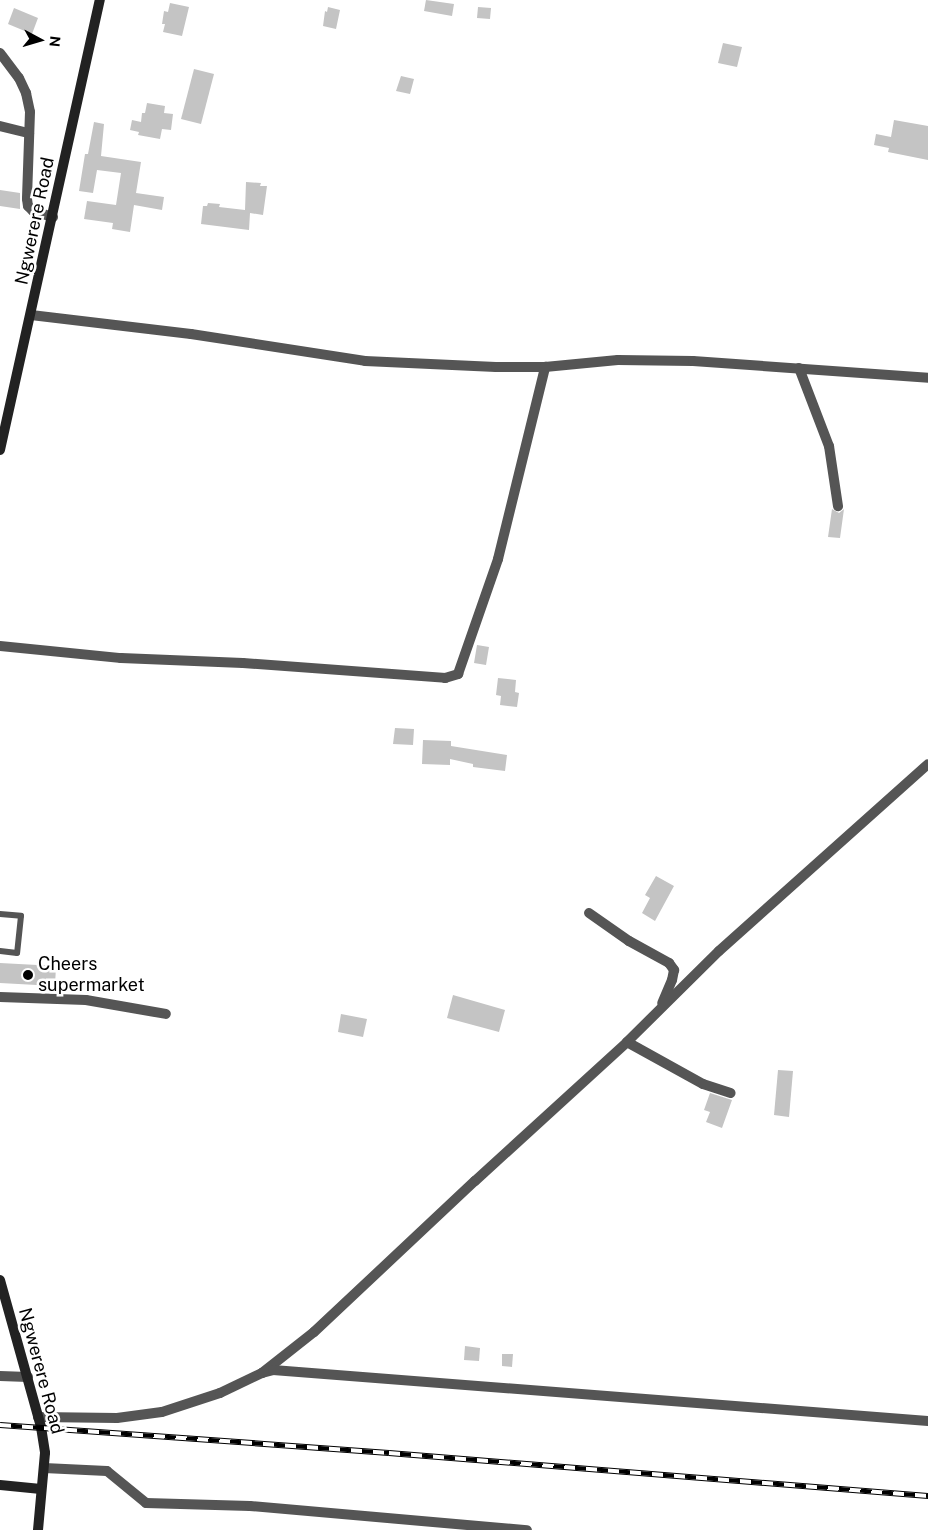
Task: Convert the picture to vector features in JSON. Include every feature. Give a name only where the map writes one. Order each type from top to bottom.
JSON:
[{"type":"main road","name":"Ngwerere Road","points":[[0,450],[100,0]]},
{"type":"main road","name":"Ngwerere Road","points":[[0,1280],[28,1376],[45,1454],[38,1530]]},
{"type":"main road","points":[[0,1485],[41,1489]]},
{"type":"street","points":[[0,53],[19,78],[26,93],[30,112],[28,206],[33,211],[53,217]]},
{"type":"street","points":[[0,126],[29,134]]},
{"type":"street","points":[[31,315],[191,334],[365,361],[452,366],[545,366],[651,360],[799,368],[928,378]]},
{"type":"street","points":[[0,646],[122,658],[243,663],[445,678],[458,674],[498,559],[545,366]]},
{"type":"street","points":[[799,368],[829,446],[838,506]]},
{"type":"street","points":[[262,1373],[314,1332],[474,1181],[627,1042],[720,951],[928,764]]},
{"type":"street","points":[[589,913],[629,940],[670,963],[674,970],[666,997],[655,1015]]},
{"type":"street","points":[[0,997],[86,1000],[166,1014]]},
{"type":"street","points":[[627,1042],[688,1076],[731,1093]]},
{"type":"street","points":[[38,1417],[117,1418],[162,1412],[220,1394],[262,1373],[273,1370],[928,1421]]},
{"type":"street","points":[[0,1376],[28,1376]]},
{"type":"street","points":[[44,1468],[107,1471],[146,1503],[250,1506],[527,1530]]},
{"type":"lane","points":[[0,914],[21,916],[17,953],[0,951]]},
{"type":"building","points":[[426,0],[454,4],[452,16],[424,11]]},
{"type":"building","points":[[170,3],[189,7],[182,36],[163,32],[165,24],[162,24],[164,11],[168,12]]},
{"type":"building","points":[[328,7],[340,10],[336,29],[323,26],[325,11],[327,12]]},
{"type":"building","points":[[478,7],[491,8],[490,19],[477,18]]},
{"type":"building","points":[[14,8],[38,18],[32,34],[8,24]]},
{"type":"building","points":[[723,43],[742,47],[737,67],[718,63]]},
{"type":"building","points":[[194,69],[214,74],[201,124],[181,119]]},
{"type":"building","points":[[401,76],[414,79],[410,94],[396,91]]},
{"type":"building","points":[[147,103],[165,106],[164,113],[173,114],[171,130],[162,129],[160,139],[138,135],[139,132],[130,130],[132,120],[141,122],[142,113],[145,113]]},
{"type":"building","points":[[894,120],[928,126],[928,160],[888,152],[889,148],[874,145],[876,134],[891,137]]},
{"type":"building","points":[[94,122],[104,124],[101,156],[141,162],[136,193],[164,197],[162,210],[134,205],[130,232],[112,229],[113,223],[84,219],[87,201],[116,205],[121,173],[97,170],[93,193],[79,191],[85,154],[88,154]]},
{"type":"building","points":[[246,182],[261,183],[260,186],[267,186],[263,215],[250,213],[249,230],[201,224],[203,206],[207,206],[208,203],[220,204],[219,207],[245,210]]},
{"type":"building","points":[[0,190],[20,193],[20,209],[0,206]]},
{"type":"building","points":[[832,509],[839,513],[844,509],[840,538],[828,537]]},
{"type":"building","points":[[477,645],[489,647],[486,665],[474,663]]},
{"type":"building","points":[[498,678],[516,680],[515,692],[519,693],[517,707],[500,705],[501,696],[496,695]]},
{"type":"building","points":[[395,728],[414,729],[413,745],[393,744]]},
{"type":"building","points":[[423,740],[451,741],[451,746],[507,755],[505,771],[473,767],[473,764],[450,759],[450,765],[422,764]]},
{"type":"building","points":[[656,876],[674,886],[655,921],[642,913],[650,898],[645,895]]},
{"type":"building","name":"Cheers supermarket","points":[[0,963],[56,966],[55,986],[0,983]]},
{"type":"building","points":[[453,995],[505,1010],[499,1032],[447,1018]]},
{"type":"building","points":[[341,1014],[367,1019],[363,1037],[338,1032]]},
{"type":"building","points":[[778,1070],[793,1071],[789,1117],[774,1115]]},
{"type":"building","points":[[710,1093],[732,1100],[722,1128],[706,1122],[710,1112],[704,1110]]},
{"type":"building","points":[[465,1346],[480,1348],[479,1361],[464,1360]]},
{"type":"building","points":[[502,1354],[513,1354],[512,1367],[502,1366]]},
{"type":"railway","points":[[0,1425],[389,1453],[928,1496]]},
{"type":"place","name":"Cheers supermarket","points":[[28,975]]}]
